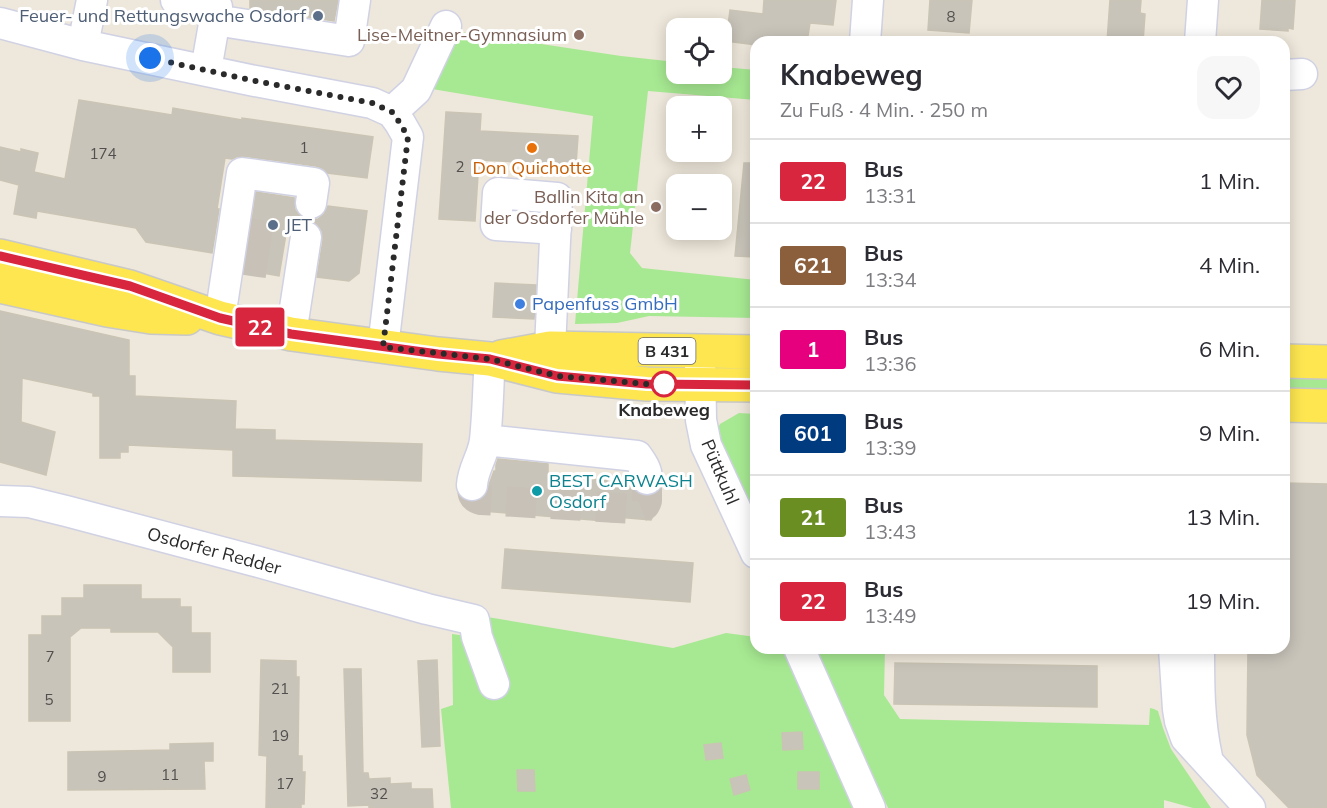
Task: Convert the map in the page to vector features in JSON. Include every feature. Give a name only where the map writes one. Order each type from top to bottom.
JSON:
[{"type":"main road","name":"B 431","points":[[0,256],[130,286],[220,318],[291,334],[490,359],[557,376],[647,384],[750,385]]},
{"type":"main road","name":"B 431","points":[[0,286],[107,310],[151,317],[220,318]]},
{"type":"main road","name":"B 431","points":[[490,359],[550,348],[750,351]]},
{"type":"main road","points":[[1290,361],[1327,362]]},
{"type":"main road","points":[[1290,405],[1327,406]]},
{"type":"street","points":[[83,45],[92,0]]},
{"type":"street","points":[[176,0],[217,7],[206,70]]},
{"type":"street","points":[[215,20],[349,41],[355,0]]},
{"type":"street","points":[[865,36],[868,0]]},
{"type":"street","points":[[1200,36],[1203,0]]},
{"type":"street","points":[[0,23],[83,45],[372,103],[392,112],[408,137],[383,347]]},
{"type":"street","points":[[392,112],[416,90],[446,26]]},
{"type":"street","points":[[220,318],[236,245],[242,173],[314,183],[311,203]]},
{"type":"street","points":[[550,348],[556,229]]},
{"type":"street","points":[[291,334],[295,252]]},
{"type":"street","name":"Püttkuhl","points":[[699,351],[701,420],[706,445],[750,540]]},
{"type":"street","points":[[472,485],[481,457],[485,433],[490,359]]},
{"type":"street","points":[[485,433],[642,468]]},
{"type":"street","name":"Osdorfer Redder","points":[[0,501],[29,502],[57,509],[474,620],[477,637],[494,684]]},
{"type":"street","points":[[802,654],[870,808]]},
{"type":"street","points":[[1174,654],[1176,694],[1171,725],[1186,738],[1250,808]]},
{"type":"street","points":[[1199,654],[1202,733],[1209,763]]},
{"type":"green space","points":[[427,27],[666,61],[666,84],[732,84],[732,68],[750,69],[750,100],[732,98],[732,96],[648,91],[630,253],[642,268],[750,279],[750,318],[649,316],[617,323],[575,324],[593,116],[432,89],[423,72]]},
{"type":"green space","points":[[1290,375],[1327,376],[1327,390],[1290,389]]},
{"type":"green space","points":[[739,413],[750,414],[750,514],[714,436],[720,424]]},
{"type":"green space","points":[[451,611],[673,648],[726,633],[750,636],[750,654],[885,654],[884,695],[900,719],[1149,725],[1150,708],[1158,711],[1171,749],[1211,808],[1193,808],[1164,800],[1164,808],[888,808],[839,702],[869,808],[451,808],[441,709],[453,705],[452,634],[474,637]]},
{"type":"building","name":"Feuer- und Rettungswache Osdorf","points":[[250,0],[338,0],[334,21],[250,8]]},
{"type":"building","points":[[764,0],[836,0],[833,25],[810,23],[808,36],[750,36],[750,44],[732,42],[730,10],[763,14]]},
{"type":"building","points":[[930,0],[972,0],[969,33],[928,30]]},
{"type":"building","points":[[1110,0],[1141,0],[1140,13],[1145,14],[1143,36],[1107,36]]},
{"type":"building","points":[[1262,0],[1295,0],[1293,29],[1288,28],[1288,31],[1260,29]]},
{"type":"building","points":[[79,100],[172,115],[173,108],[242,120],[242,118],[373,137],[367,178],[327,173],[316,166],[244,156],[225,158],[212,253],[146,242],[136,228],[37,211],[36,218],[14,214],[19,185],[0,180],[0,147],[38,153],[34,172],[65,179]]},
{"type":"building","points":[[446,112],[481,114],[480,131],[578,136],[576,165],[479,160],[475,221],[439,219]]},
{"type":"building","points":[[744,163],[750,163],[750,257],[735,256]]},
{"type":"building","points":[[256,192],[294,198],[295,210],[308,220],[299,221],[292,227],[289,235],[286,234],[279,276],[245,270]]},
{"type":"building","points":[[328,206],[367,211],[359,273],[349,281],[317,277],[323,240],[322,231],[317,224],[308,220],[318,219]]},
{"type":"building","points":[[495,283],[536,285],[534,319],[493,317]]},
{"type":"building","points":[[0,311],[129,340],[129,376],[135,376],[135,396],[236,401],[235,429],[275,430],[275,440],[422,444],[421,481],[233,476],[233,450],[128,445],[128,452],[120,452],[120,458],[100,458],[100,396],[22,378],[21,422],[55,432],[46,475],[0,462]]},
{"type":"building","name":"BEST CARWASH Osdorf","points":[[498,459],[548,464],[548,475],[631,483],[633,489],[639,494],[648,496],[656,494],[661,489],[661,500],[651,520],[616,517],[616,522],[483,511],[483,505],[463,504],[459,495],[470,502],[479,501],[485,496],[494,471],[496,471]]},
{"type":"building","points":[[1290,483],[1327,484],[1327,808],[1289,808],[1257,775],[1247,735],[1248,654],[1290,654]]},
{"type":"building","points":[[505,549],[693,563],[690,602],[502,588]]},
{"type":"building","points":[[84,585],[141,585],[141,599],[180,599],[180,607],[191,607],[191,633],[210,633],[210,672],[173,672],[173,647],[158,632],[111,632],[111,628],[81,628],[70,637],[70,721],[29,721],[29,635],[42,635],[42,616],[62,616],[62,598],[84,598]]},
{"type":"building","points":[[261,660],[296,661],[296,677],[299,677],[298,756],[302,756],[302,772],[305,772],[304,804],[301,804],[301,808],[266,808],[267,756],[259,755]]},
{"type":"building","points":[[437,660],[440,746],[422,747],[418,661]]},
{"type":"building","points":[[895,663],[1097,666],[1097,707],[894,704]]},
{"type":"building","points":[[344,669],[361,669],[363,773],[368,773],[369,779],[390,778],[390,784],[411,783],[411,789],[432,789],[433,808],[348,806]]},
{"type":"building","points":[[802,732],[803,749],[783,750],[782,733]]},
{"type":"building","points":[[213,743],[213,761],[204,761],[205,789],[68,790],[68,752],[170,750],[170,744]]},
{"type":"building","points":[[721,743],[723,758],[706,760],[704,745]]},
{"type":"building","points":[[517,770],[534,770],[535,791],[518,791]]},
{"type":"building","points":[[798,772],[819,772],[819,789],[798,789]]},
{"type":"building","points":[[746,775],[750,790],[734,795],[730,779]]},
{"type":"tunnel","points":[[242,232],[285,239]]},
{"type":"tunnel","points":[[238,259],[281,265]]},
{"type":"tunnel","points":[[472,485],[473,495],[481,500],[634,509],[645,505],[647,501],[647,479]]},
{"type":"bus line","name":"22","points":[[0,256],[130,286],[220,318],[291,334],[490,359],[557,376],[647,384],[750,385]]},
{"type":"place","name":"Feuer- und Rettungswache Osdorf","points":[[318,16]]},
{"type":"place","name":"Lise-Meitner-Gymnasium","points":[[579,35]]},
{"type":"place","name":"Don Quichotte","points":[[532,148]]},
{"type":"place","name":"Ballin Kita an der Osdorfer Mühle","points":[[656,207]]},
{"type":"place","name":"JET","points":[[273,225]]},
{"type":"place","name":"Papenfuss GmbH","points":[[520,304]]},
{"type":"place","name":"Knabeweg","points":[[664,384]]},
{"type":"place","name":"BEST CARWASH Osdorf","points":[[537,491]]},
{"type":"route","points":[[150,58],[372,103],[392,112],[408,137],[383,347],[490,359],[557,376],[664,384]]}]
